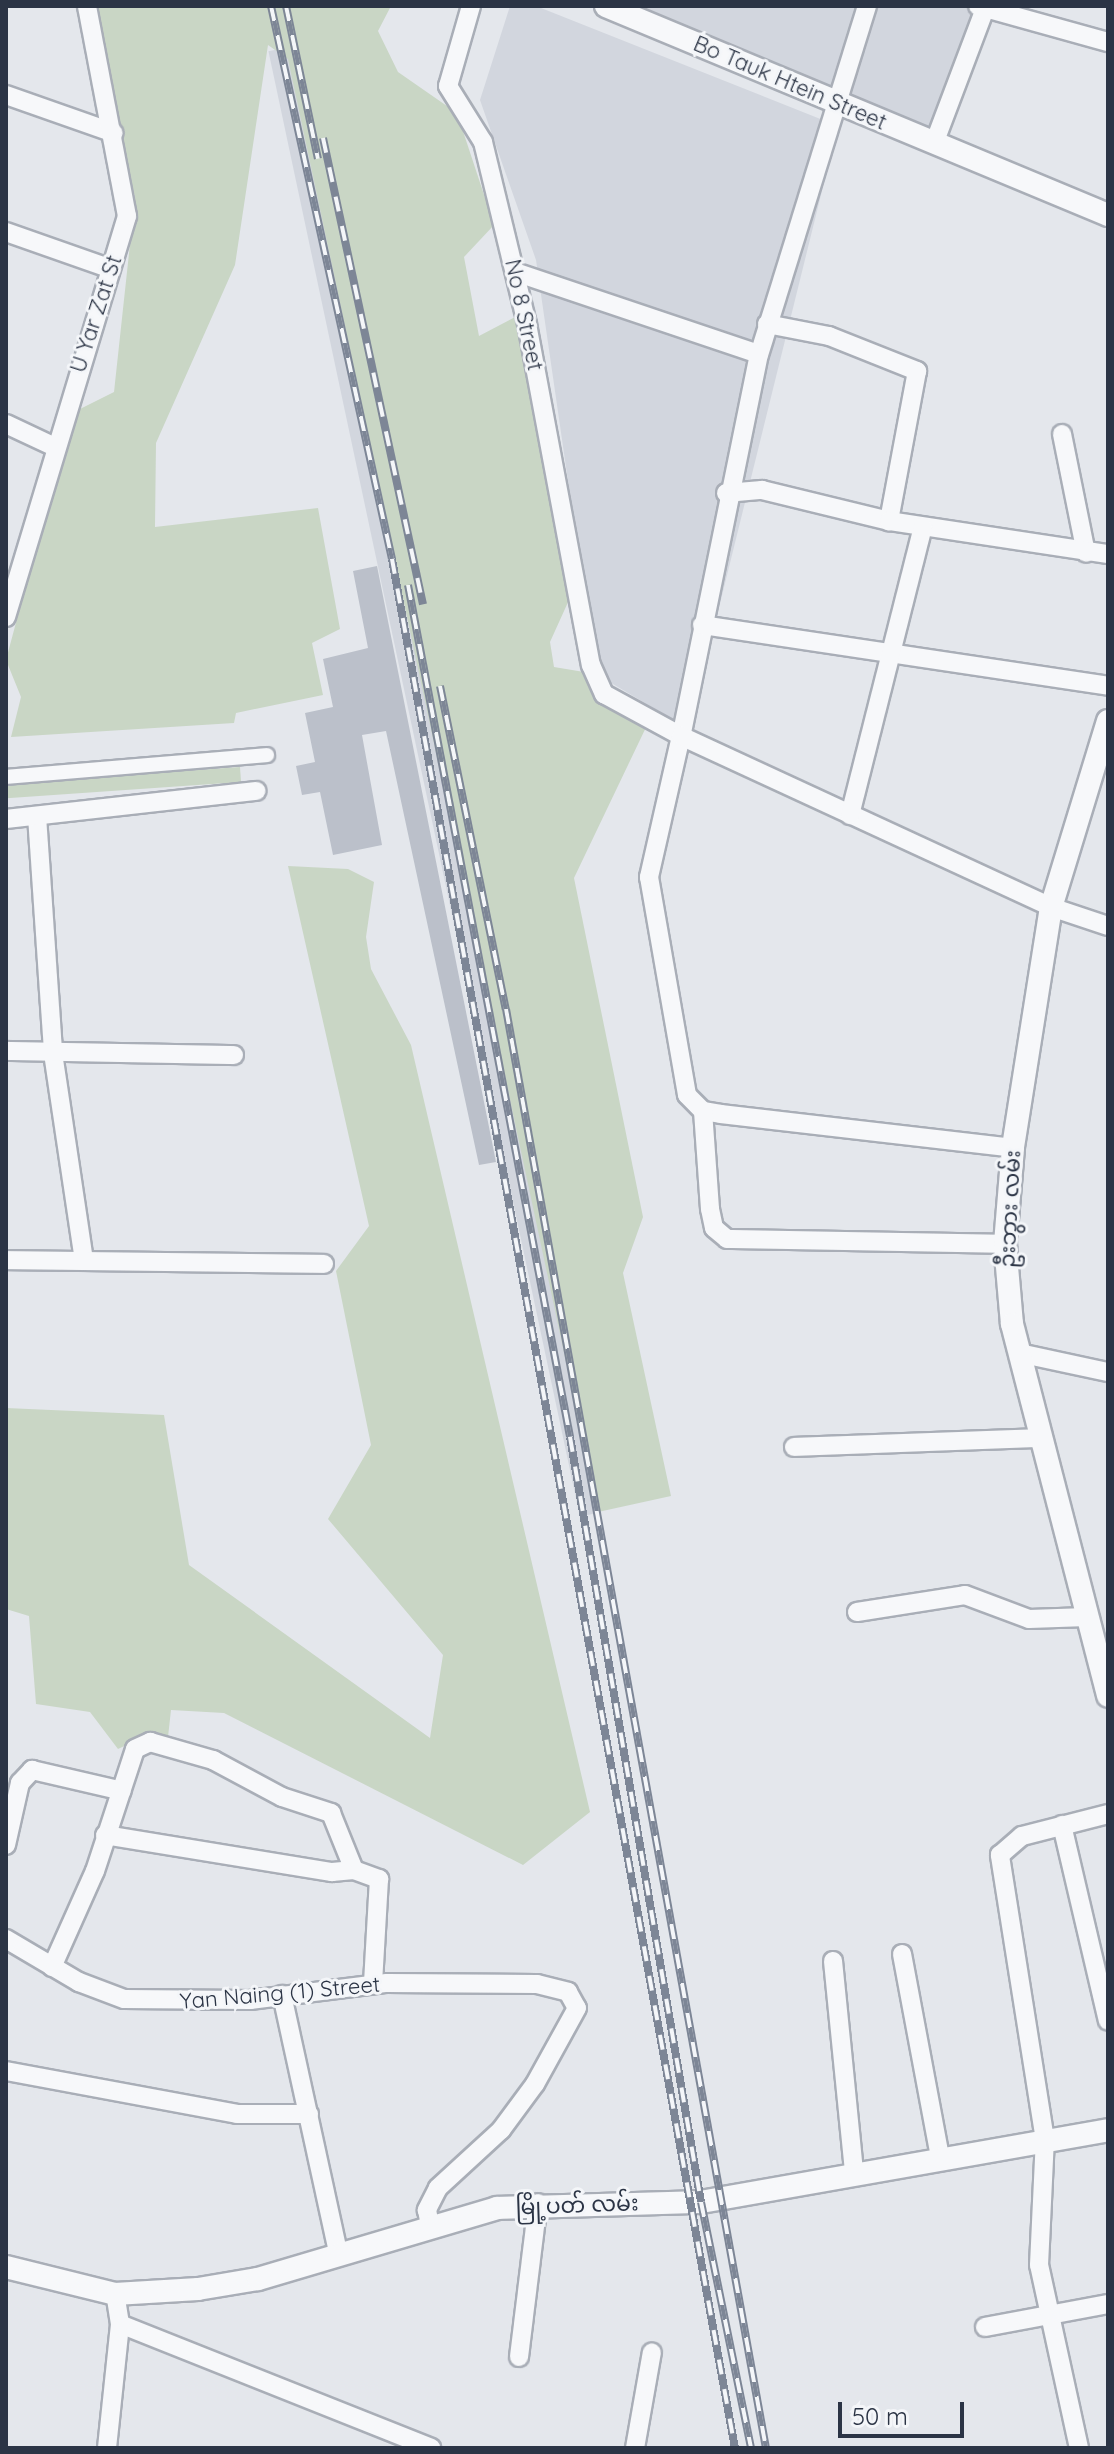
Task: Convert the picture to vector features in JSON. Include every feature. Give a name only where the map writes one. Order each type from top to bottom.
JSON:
[{"type":"street","name":"U Yar Zat St","points":[[6,617],[53,446],[127,216],[114,133],[87,6]]},
{"type":"street","name":"No 8 Street","points":[[471,6],[448,86],[483,142],[515,272],[587,636],[604,694],[681,736],[850,815],[1051,907],[1108,926]]},
{"type":"street","name":"Bo Tauk Htein Street","points":[[606,6],[810,88],[836,107],[935,141],[1108,215]]},
{"type":"street","points":[[867,6],[759,354],[726,493],[681,736],[651,867],[650,904],[687,1095],[703,1111],[1013,1148]]},
{"type":"street","points":[[935,141],[983,7],[1108,42]]},
{"type":"street","points":[[6,95],[114,133]]},
{"type":"street","points":[[6,232],[111,269]]},
{"type":"street","points":[[515,272],[759,354]]},
{"type":"street","points":[[767,324],[829,336],[917,371],[889,521]]},
{"type":"street","points":[[6,424],[53,446]]},
{"type":"street","points":[[1062,434],[1086,553]]},
{"type":"street","points":[[726,493],[762,490],[889,521],[1108,554]]},
{"type":"street","points":[[850,815],[923,527]]},
{"type":"street","points":[[702,625],[894,650],[1108,686]]},
{"type":"street","name":"ဦးဘွား လမ်း","points":[[1108,721],[1051,907],[1013,1148],[1005,1244],[1019,1353],[1108,1696]]},
{"type":"street","points":[[6,777],[267,755]]},
{"type":"street","points":[[6,819],[256,791]]},
{"type":"street","points":[[37,816],[53,1053],[84,1261]]},
{"type":"street","points":[[6,1051],[234,1055]]},
{"type":"street","points":[[703,1111],[710,1209],[714,1228],[727,1239],[1005,1244]]},
{"type":"street","points":[[6,1260],[324,1264]]},
{"type":"street","points":[[1019,1353],[1108,1372]]},
{"type":"street","points":[[794,1447],[1041,1438]]},
{"type":"street","points":[[857,1612],[965,1595],[1029,1619],[1087,1617]]},
{"type":"street","points":[[52,1967],[139,1744],[168,1745],[213,1760],[282,1797],[331,1813],[354,1870]]},
{"type":"street","points":[[6,1845],[20,1783],[32,1770],[122,1791]]},
{"type":"street","points":[[1079,2448],[1038,2240],[1045,2140],[1000,1855],[1022,1836],[1108,1814]]},
{"type":"street","points":[[1062,1825],[1108,2021]]},
{"type":"street","points":[[105,1835],[332,1872],[354,1870],[379,1879],[373,1984]]},
{"type":"street","name":"Yan Naing (1) Street","points":[[6,1939],[52,1967],[124,1999],[182,2004],[373,1984],[502,1982],[568,1992],[577,2008],[535,2084],[501,2130],[438,2188],[427,2210],[430,2225]]},
{"type":"street","points":[[902,1954],[940,2157]]},
{"type":"street","points":[[833,1961],[854,2172]]},
{"type":"street","points":[[282,1995],[339,2256]]},
{"type":"street","points":[[6,2071],[237,2114],[309,2114]]},
{"type":"street","name":"မြို့ပတ် လမ်း","points":[[6,2267],[115,2294],[258,2279],[430,2225],[538,2203],[701,2202],[854,2172],[1108,2130]]},
{"type":"street","points":[[519,2357],[538,2203]]},
{"type":"street","points":[[107,2448],[120,2324],[115,2294]]},
{"type":"street","points":[[985,2327],[1052,2318],[1108,2304]]},
{"type":"street","points":[[120,2324],[431,2448]]},
{"type":"street","points":[[635,2448],[652,2352]]},
{"type":"shaded area","points":[[510,6],[536,6],[838,126],[689,729],[596,674],[536,260],[480,100]]},
{"type":"shaded area","points":[[619,6],[978,6],[935,141]]},
{"type":"shaded area","points":[[289,47],[600,1512],[580,1517],[268,51]]},
{"type":"green space","points":[[95,6],[391,6],[378,31],[398,72],[457,113],[494,225],[464,257],[479,336],[519,315],[569,600],[550,642],[554,667],[596,674],[650,719],[574,878],[643,1217],[623,1273],[671,1496],[598,1512],[288,59],[268,45],[235,265],[156,443],[155,527],[318,508],[340,629],[312,643],[323,695],[236,713],[234,723],[11,737],[21,697],[6,660],[72,413],[114,392],[135,198]]},
{"type":"green space","points":[[240,767],[241,782],[7,798],[6,783]]},
{"type":"green space","points":[[288,866],[348,869],[374,882],[366,937],[371,969],[411,1045],[590,1812],[523,1865],[224,1713],[171,1710],[168,1737],[143,1737],[118,1749],[90,1712],[36,1704],[29,1616],[6,1609],[6,1408],[164,1415],[189,1565],[430,1738],[443,1655],[328,1519],[371,1445],[336,1271],[369,1226]]},
{"type":"building","points":[[377,566],[496,1162],[479,1165],[386,731],[362,735],[382,845],[333,855],[320,792],[302,795],[296,766],[315,762],[305,713],[333,707],[323,659],[368,648],[353,571]]},
{"type":"railway","points":[[271,6],[392,559],[735,2448]]},
{"type":"railway","points":[[286,6],[318,159]]},
{"type":"railway","points":[[323,138],[423,604]]},
{"type":"railway","points":[[408,585],[570,1437],[701,2202],[751,2448]]},
{"type":"railway","points":[[440,686],[506,1009],[766,2448]]}]
